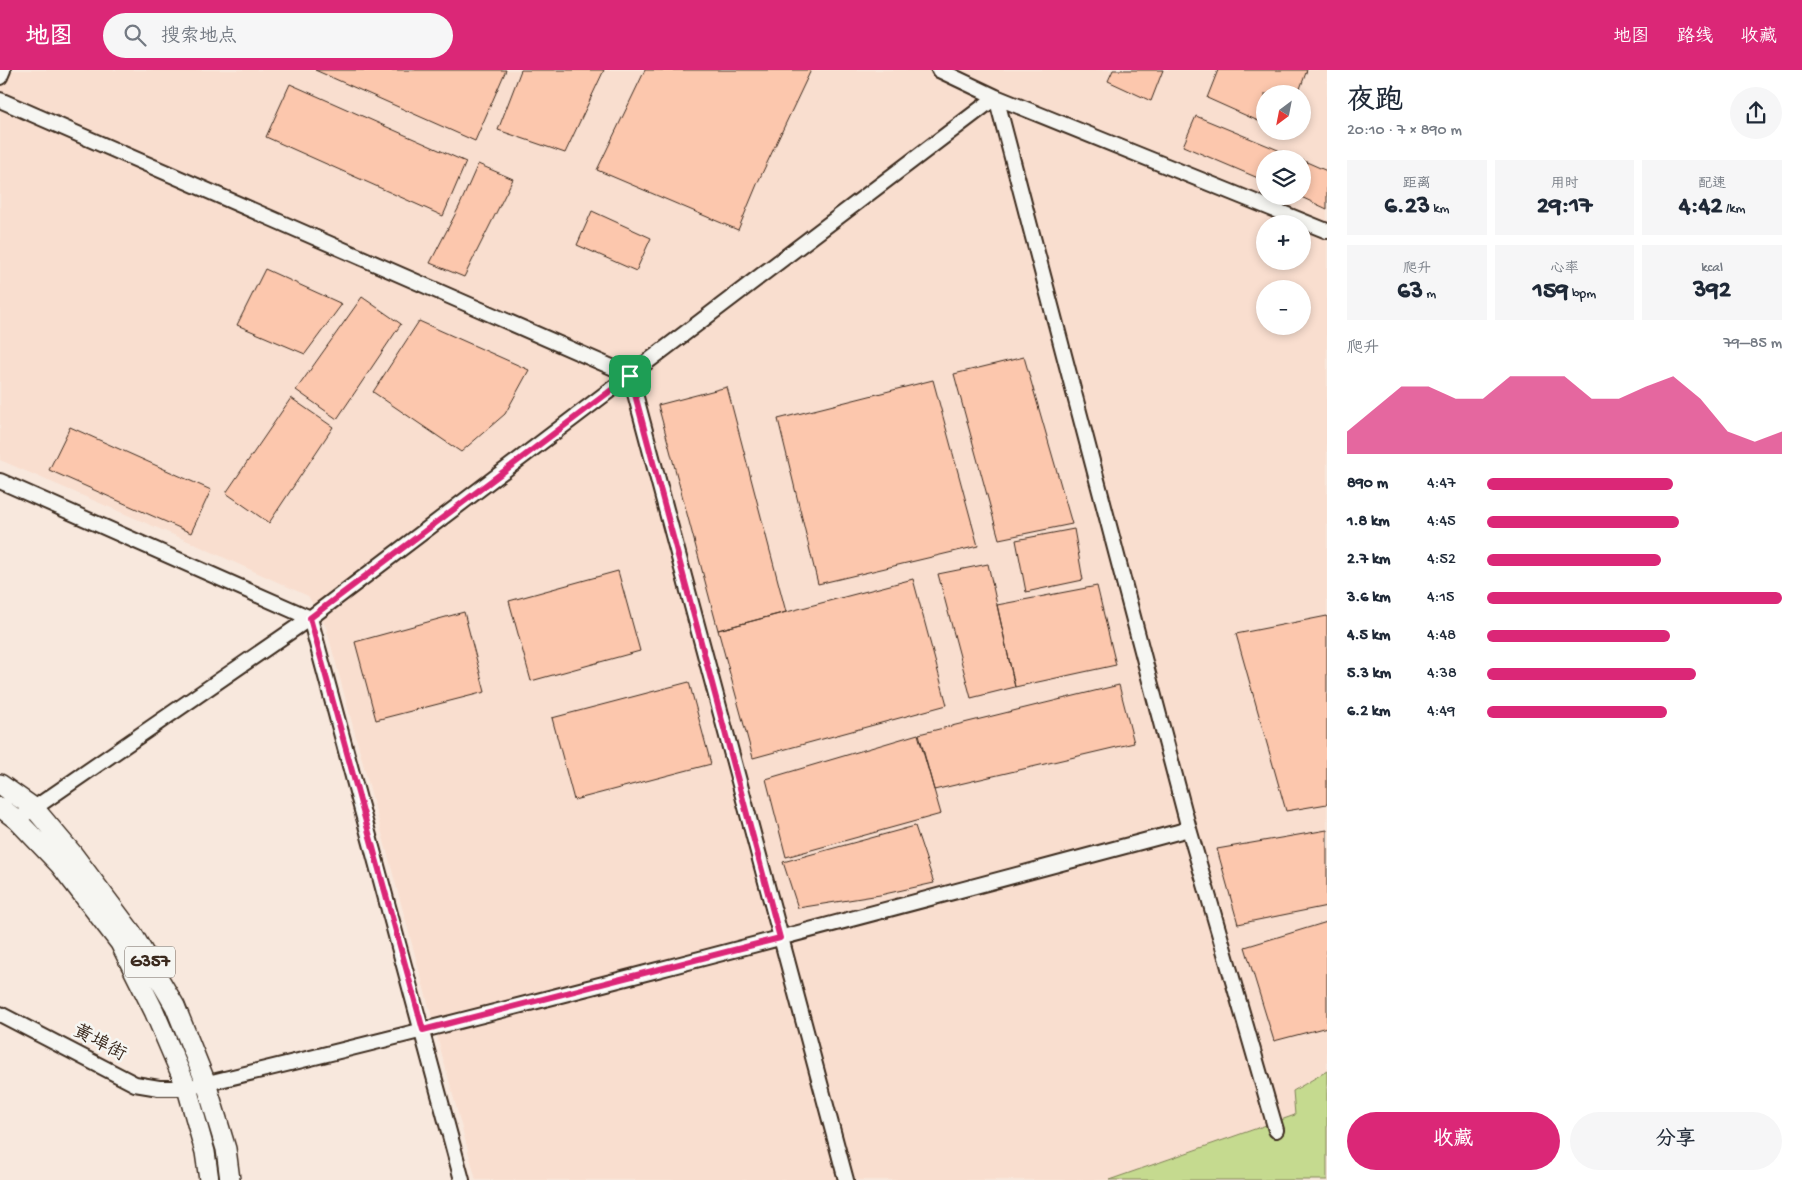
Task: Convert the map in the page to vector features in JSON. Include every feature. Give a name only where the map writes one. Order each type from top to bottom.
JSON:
[{"type":"highway","name":"G357","points":[[0,784],[34,808],[72,853],[132,933],[175,1006],[206,1083],[226,1149],[230,1180]]},
{"type":"highway","name":"G357","points":[[0,807],[17,820],[60,865],[120,943],[154,1011],[187,1088],[205,1152],[209,1180]]},
{"type":"street","points":[[0,77],[3,70]]},
{"type":"street","points":[[938,70],[996,97],[1327,231]]},
{"type":"street","points":[[17,820],[310,618],[996,97]]},
{"type":"street","points":[[996,97],[1189,829],[1276,1130]]},
{"type":"street","points":[[0,100],[630,376]]},
{"type":"street","points":[[630,376],[846,1180]]},
{"type":"street","points":[[0,481],[310,618]]},
{"type":"street","points":[[310,618],[423,1030],[462,1180]]},
{"type":"street","name":"黄埠街","points":[[0,1014],[135,1084],[159,1088],[187,1088],[423,1030],[780,938],[1189,829]]},
{"type":"shaded area","points":[[0,70],[1327,70],[1327,1071],[1293,1091],[1295,1115],[1109,1180],[476,1180],[326,627],[308,596],[190,542],[0,460]]},
{"type":"green space","points":[[1327,1071],[1327,1180],[1109,1180],[1295,1115],[1293,1091]]},
{"type":"building","points":[[315,70],[506,70],[475,141]]},
{"type":"building","points":[[521,70],[604,70],[565,153],[498,130]]},
{"type":"building","points":[[645,70],[811,70],[758,182],[738,230],[597,170]]},
{"type":"building","points":[[1113,70],[1163,70],[1151,101],[1108,81]]},
{"type":"building","points":[[1218,70],[1307,70],[1301,85],[1256,85],[1256,120],[1207,98]]},
{"type":"building","points":[[290,84],[466,162],[443,216],[266,137]]},
{"type":"building","points":[[1196,116],[1278,150],[1256,150],[1256,177],[1183,146]]},
{"type":"building","points":[[478,164],[513,179],[464,277],[430,263],[459,207]]},
{"type":"building","points":[[1311,164],[1327,171],[1327,209],[1311,202]]},
{"type":"building","points":[[592,211],[651,238],[636,271],[577,245]]},
{"type":"building","points":[[265,269],[342,304],[305,354],[237,325]]},
{"type":"building","points":[[362,297],[401,324],[337,419],[296,390]]},
{"type":"building","points":[[419,321],[529,370],[505,414],[461,452],[373,392]]},
{"type":"building","points":[[1024,357],[1072,524],[999,539],[954,374]]},
{"type":"building","points":[[933,380],[978,546],[818,584],[778,419]]},
{"type":"building","points":[[727,387],[786,612],[718,630],[658,405]]},
{"type":"building","points":[[291,398],[333,427],[269,523],[226,493]]},
{"type":"building","points":[[70,427],[211,490],[191,533],[49,470]]},
{"type":"building","points":[[1074,529],[1083,580],[1026,592],[1016,540]]},
{"type":"building","points":[[988,564],[1015,687],[971,698],[938,574]]},
{"type":"building","points":[[618,571],[640,651],[531,681],[509,601]]},
{"type":"building","points":[[913,579],[947,705],[753,758],[718,630]]},
{"type":"building","points":[[1097,586],[1116,665],[1015,687],[997,605]]},
{"type":"building","points":[[464,612],[485,692],[376,720],[355,642]]},
{"type":"building","points":[[1327,616],[1327,804],[1286,811],[1236,634]]},
{"type":"building","points":[[689,682],[711,764],[574,800],[552,718]]},
{"type":"building","points":[[1119,685],[1134,743],[934,790],[919,734]]},
{"type":"building","points":[[918,734],[941,814],[786,857],[766,779]]},
{"type":"building","points":[[915,826],[934,883],[880,895],[798,908],[783,862]]},
{"type":"building","points":[[1327,830],[1327,906],[1238,924],[1217,849]]},
{"type":"building","points":[[1327,922],[1327,1027],[1274,1041],[1245,947]]},
{"type":"route","points":[[630,376],[780,938],[423,1030],[310,618],[630,376]]}]
